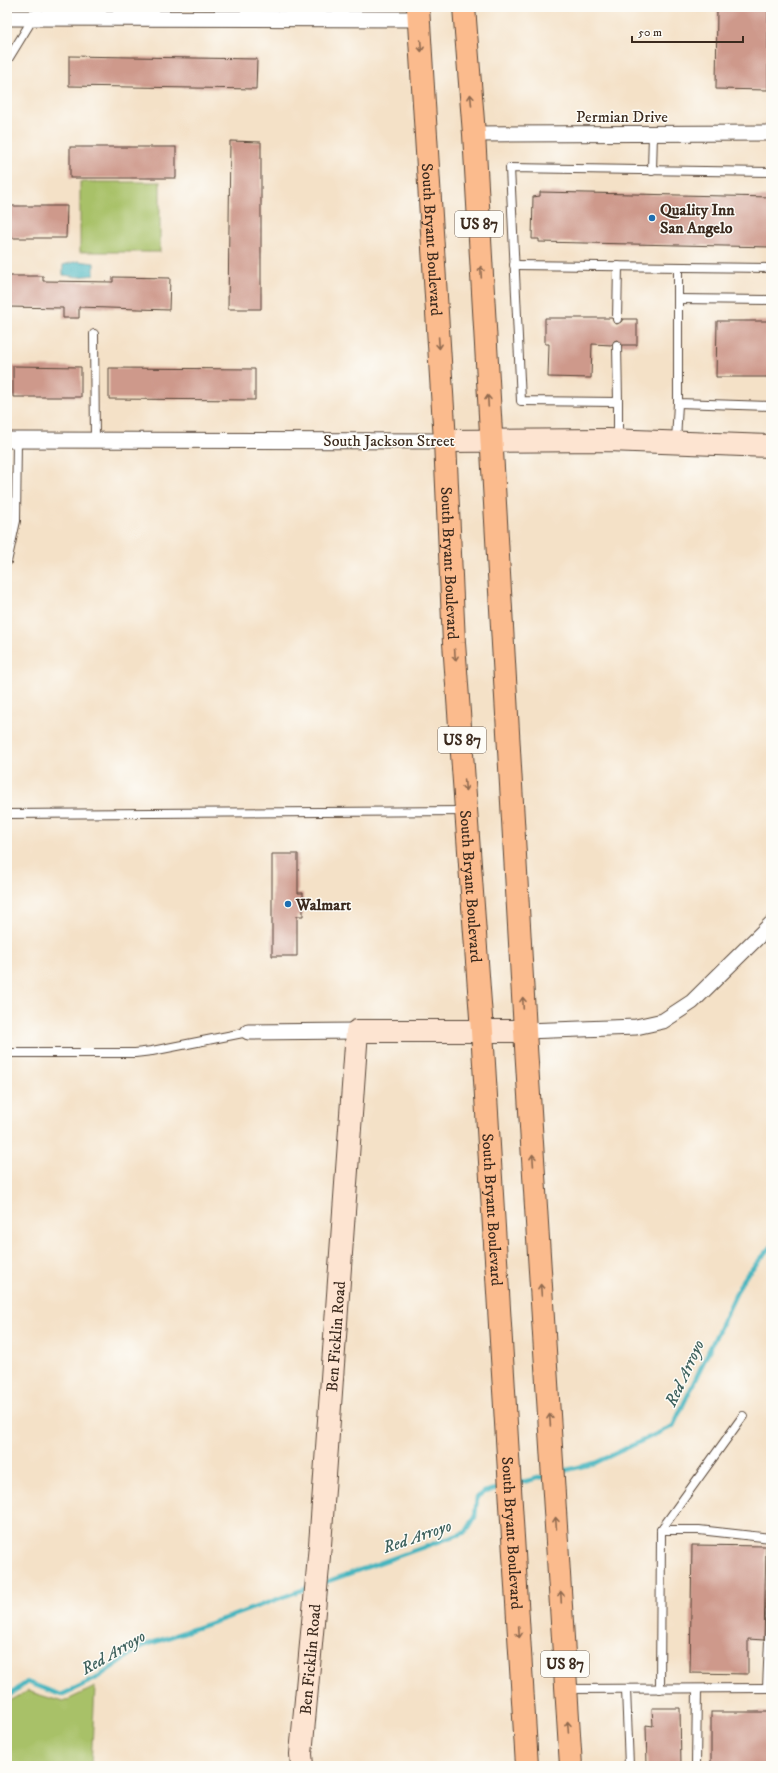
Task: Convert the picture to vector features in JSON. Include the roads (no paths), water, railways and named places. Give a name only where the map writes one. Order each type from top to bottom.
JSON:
[{"type":"main road","name":"US 87","points":[[464,7],[474,134],[490,440],[525,1031],[571,1766]]},
{"type":"main road","name":"South Bryant Boulevard","points":[[418,13],[445,441],[454,643],[482,1031],[527,1766]]},
{"type":"street","points":[[7,18],[37,13],[418,13]]},
{"type":"street","name":"Permian Drive","points":[[474,134],[771,133]]},
{"type":"street","name":"South Jackson Street","points":[[12,440],[618,440],[771,446]]},
{"type":"street","points":[[248,1032],[525,1031],[636,1026],[663,1021],[692,1002],[771,924]]},
{"type":"street","name":"Ben Ficklin Road","points":[[302,1766],[300,1754],[320,1545],[357,1031]]},
{"type":"lane","points":[[7,61],[37,13]]},
{"type":"lane","points":[[652,171],[653,133]]},
{"type":"lane","points":[[618,402],[521,401],[510,168],[771,172]]},
{"type":"lane","points":[[514,265],[771,268]]},
{"type":"lane","points":[[618,266],[618,319]]},
{"type":"lane","points":[[676,442],[678,403],[678,267]]},
{"type":"lane","points":[[678,299],[771,300]]},
{"type":"lane","points":[[94,334],[95,440]]},
{"type":"lane","points":[[617,345],[618,440]]},
{"type":"lane","points":[[678,403],[771,406]]},
{"type":"lane","points":[[7,562],[16,521],[12,440]]},
{"type":"lane","points":[[7,814],[467,811]]},
{"type":"lane","points":[[7,1053],[141,1052],[248,1032]]},
{"type":"lane","points":[[660,1689],[661,1530],[744,1416]]},
{"type":"lane","points":[[661,1530],[699,1530],[771,1538]]},
{"type":"lane","points":[[566,1690],[769,1688],[771,1592]]},
{"type":"lane","points":[[696,1766],[697,1688]]},
{"type":"lane","points":[[626,1689],[629,1766]]},
{"type":"water","points":[[78,261],[94,263],[94,275],[78,277],[63,275],[63,265]]},
{"type":"waterway","name":"Red Arroyo","points":[[559,1472],[595,1463],[673,1426],[743,1279],[771,1247]]},
{"type":"waterway","name":"Red Arroyo","points":[[515,1484],[546,1476]]},
{"type":"waterway","name":"Red Arroyo","points":[[323,1583],[466,1532],[475,1517],[477,1497],[484,1492],[504,1487]]},
{"type":"waterway","name":"Red Arroyo","points":[[7,1697],[27,1682],[61,1695],[95,1679],[143,1646],[229,1617],[310,1587]]},
{"type":"place","name":"Quality Inn San Angelo","points":[[652,218]]},
{"type":"place","name":"Walmart","points":[[288,904]]}]
